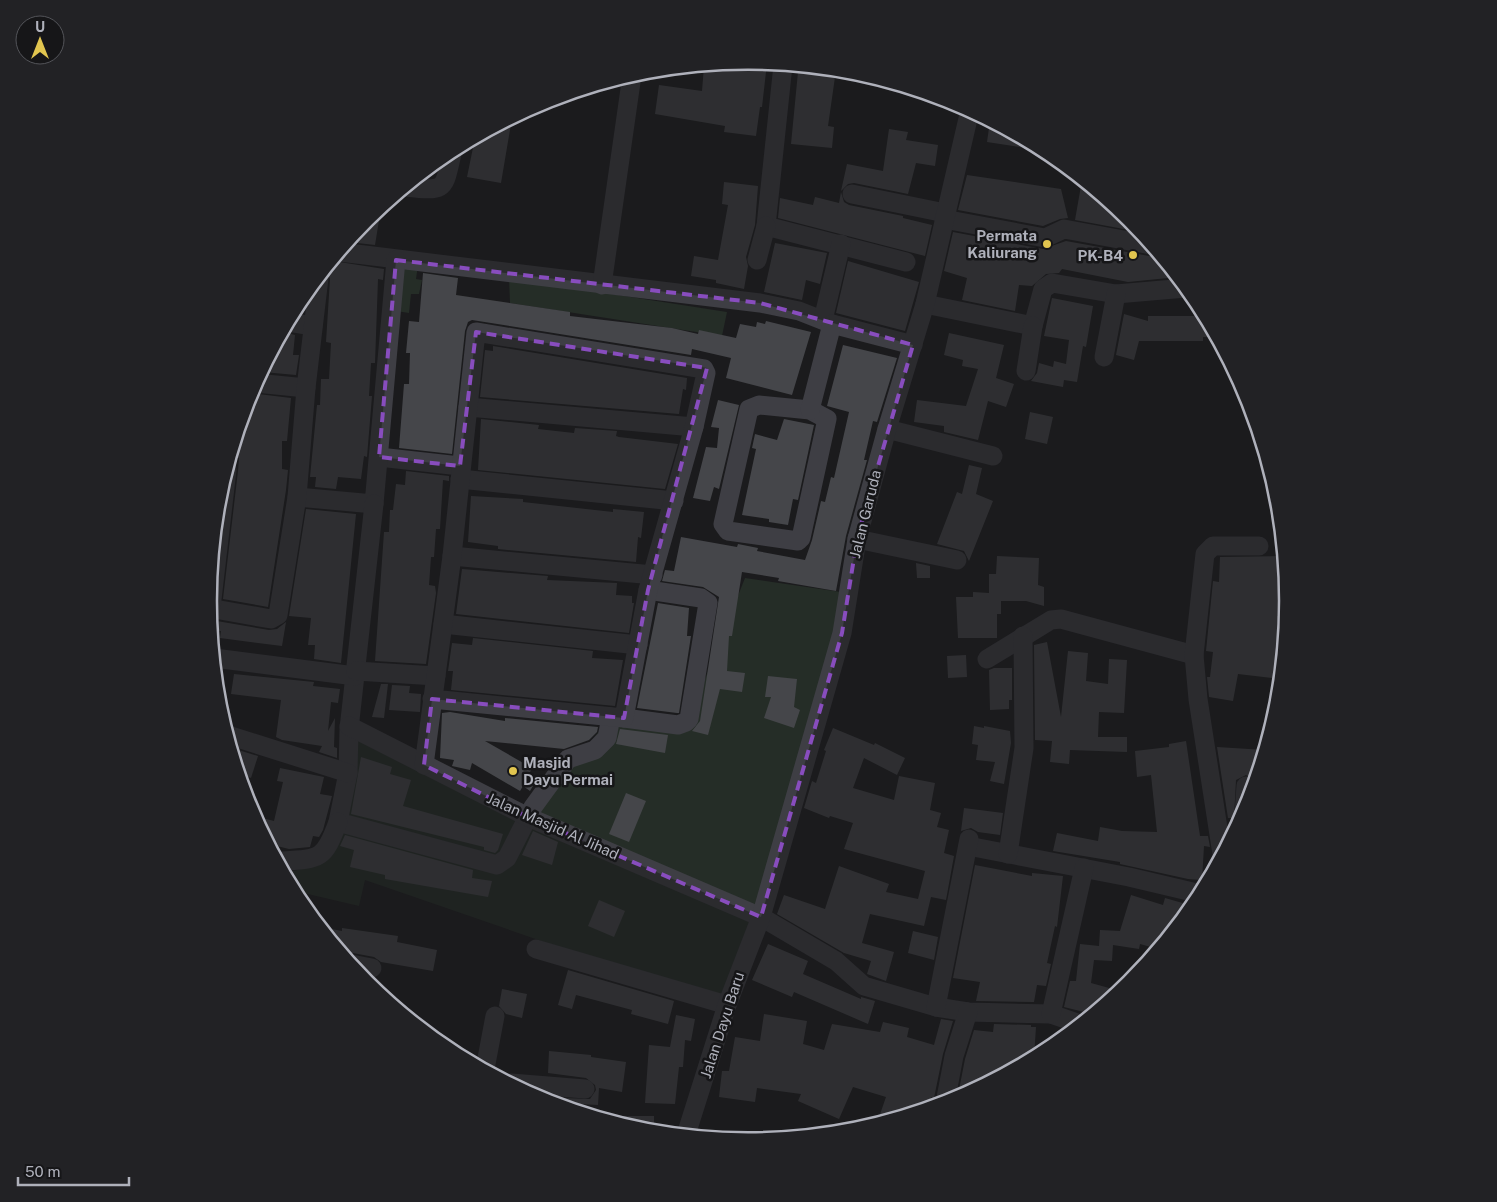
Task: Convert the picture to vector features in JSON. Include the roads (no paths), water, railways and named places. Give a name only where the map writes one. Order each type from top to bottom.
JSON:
[{"type":"street","points":[[757,260],[766,226],[781,71]]},
{"type":"street","points":[[602,286],[631,83]]},
{"type":"street","name":"Jalan Garuda","points":[[761,917],[842,633],[857,539],[887,429],[925,304],[968,118]]},
{"type":"street","points":[[415,188],[433,190],[441,186],[450,161]]},
{"type":"street","points":[[852,194],[1045,238],[1064,229],[1140,243]]},
{"type":"street","points":[[766,226],[906,262]]},
{"type":"street","points":[[810,410],[841,244]]},
{"type":"street","points":[[347,253],[602,286],[760,303],[799,312],[827,322],[913,345]]},
{"type":"street","points":[[285,860],[313,858],[322,854],[330,843],[338,822],[348,773],[349,726],[374,504],[396,260]]},
{"type":"street","points":[[1026,371],[1033,326],[1044,289],[1052,283],[1116,294],[1178,289]]},
{"type":"street","points":[[217,609],[271,620],[276,617],[297,497],[306,388],[317,292]]},
{"type":"street","points":[[1104,357],[1116,294]]},
{"type":"street","points":[[925,304],[1033,326]]},
{"type":"street","points":[[296,323],[313,326]]},
{"type":"street","points":[[338,822],[497,865],[507,858],[528,817],[568,759],[595,750],[607,738],[618,718],[638,645],[651,583],[694,427],[706,373],[702,368],[476,332],[452,556],[424,764]]},
{"type":"street","points":[[264,384],[306,388]]},
{"type":"street","points":[[759,405],[810,410],[824,416],[826,422],[801,538],[794,542],[728,531],[724,528],[723,518],[749,409],[759,405]]},
{"type":"street","points":[[468,407],[694,427]]},
{"type":"street","points":[[887,429],[993,456]]},
{"type":"street","points":[[378,457],[460,473],[674,501]]},
{"type":"street","points":[[297,497],[374,504]]},
{"type":"street","points":[[857,539],[956,560]]},
{"type":"street","points":[[1222,842],[1198,698],[1194,655],[1207,551],[1218,546],[1259,546]]},
{"type":"street","points":[[432,699],[678,724],[686,722],[690,715],[708,603],[702,598],[651,583],[452,556]]},
{"type":"street","points":[[987,660],[1051,620],[1061,619],[1194,655]]},
{"type":"street","points":[[443,624],[638,645]]},
{"type":"street","points":[[1008,854],[1024,748],[1023,636]]},
{"type":"street","points":[[221,659],[355,673],[436,676]]},
{"type":"street","name":"Jalan Masjid Al Jihad","points":[[349,726],[528,817],[761,917],[836,961],[864,986],[936,1006],[968,1012],[1050,1014],[1073,1022]]},
{"type":"street","points":[[236,737],[348,773]]},
{"type":"street","points":[[936,1006],[968,843],[1008,854],[1084,868],[1192,892]]},
{"type":"street","points":[[1050,1014],[1084,868]]},
{"type":"street","name":"Jalan Dayu Baru","points":[[688,1128],[727,1005],[761,917]]},
{"type":"street","points":[[536,949],[727,1005]]},
{"type":"street","points":[[364,966],[372,968]]},
{"type":"street","points":[[947,1094],[954,1056],[968,1012]]},
{"type":"street","points":[[486,1063],[495,1016]]},
{"type":"street","points":[[530,1085],[585,1089]]},
{"type":"place","name":"Permata Kaliurang","points":[[1047,244]]},
{"type":"place","name":"PK-B4","points":[[1133,255]]},
{"type":"place","name":"Masjid Dayu Permai","points":[[513,771]]}]
